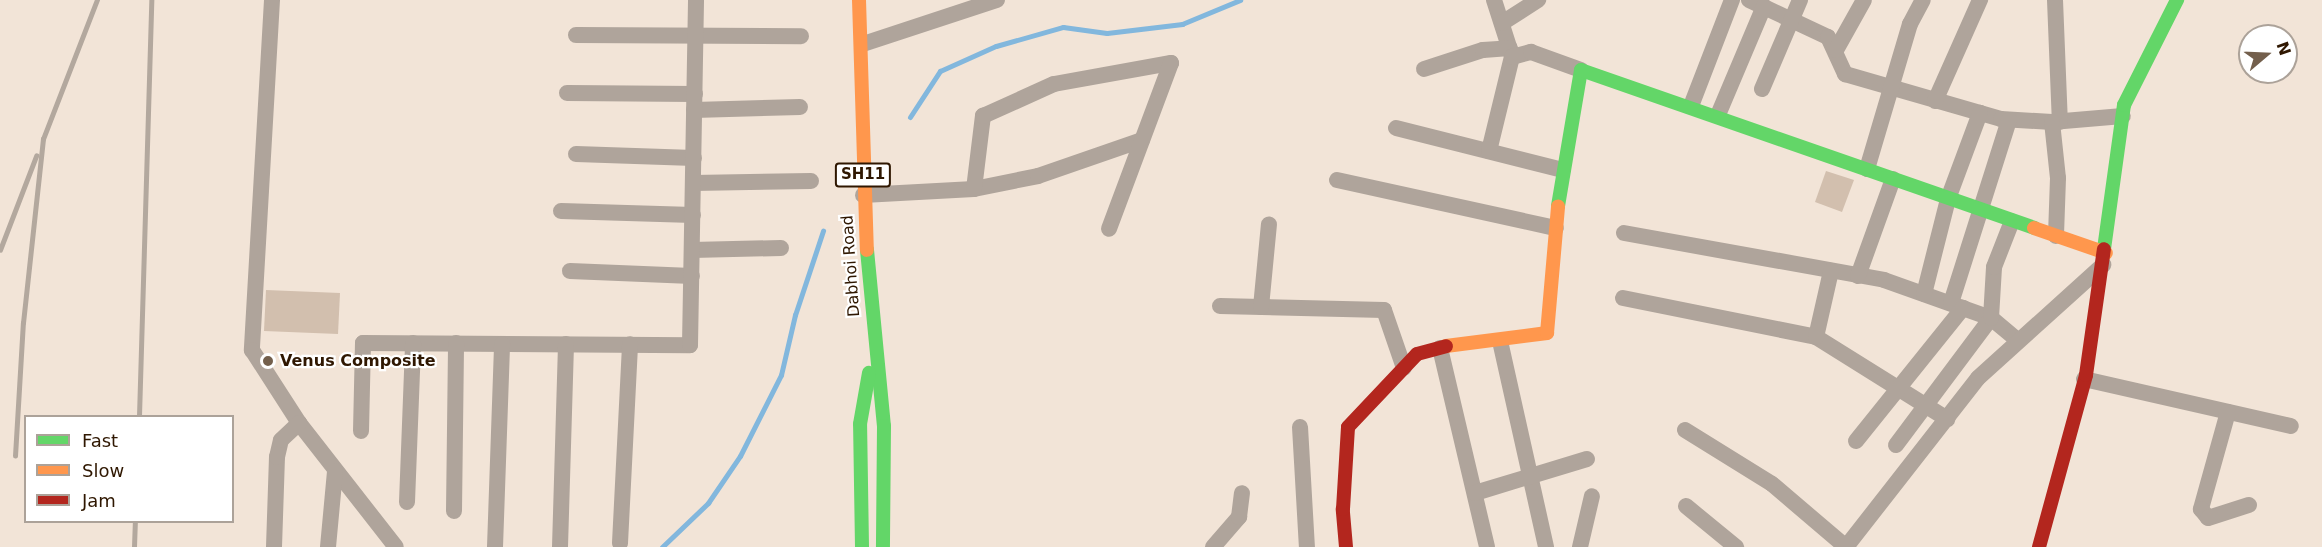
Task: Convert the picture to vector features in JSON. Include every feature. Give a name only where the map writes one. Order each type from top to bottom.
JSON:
[{"type":"street","points":[[272,0],[252,350],[299,423],[392,545]]},
{"type":"street","points":[[362,431],[363,343],[690,345],[696,0]]},
{"type":"street","name":"Dabhoi Road","points":[[859,0],[863,44],[862,195],[873,351],[884,426],[883,547]]},
{"type":"street","points":[[863,44],[997,0]]},
{"type":"street","points":[[1489,151],[1511,52],[1494,0]]},
{"type":"street","points":[[1502,23],[1538,0]]},
{"type":"street","points":[[1692,106],[1732,0]]},
{"type":"street","points":[[1762,88],[1790,18],[1800,0]]},
{"type":"street","points":[[1836,50],[1864,0]]},
{"type":"street","points":[[1867,169],[1910,24],[1923,0]]},
{"type":"street","points":[[1935,101],[1980,0]]},
{"type":"street","points":[[2055,0],[2058,178],[2056,236]]},
{"type":"street","points":[[2039,547],[2084,379],[2105,259],[2124,105],[2177,0]]},
{"type":"street","points":[[1718,115],[1756,3],[1828,37],[1836,50],[1845,74],[2009,120],[2056,122],[2123,116]]},
{"type":"street","points":[[576,34],[801,36]]},
{"type":"street","points":[[1424,69],[1483,50],[1532,52],[1718,115],[2056,236],[2105,259]]},
{"type":"street","points":[[974,189],[983,116],[1054,84],[1171,63],[1109,229]]},
{"type":"street","points":[[1346,547],[1342,509],[1348,427],[1417,354],[1440,348],[1547,333],[1563,170],[1581,70]]},
{"type":"street","points":[[567,93],[800,107]]},
{"type":"street","points":[[1924,294],[1948,199],[1980,113]]},
{"type":"street","points":[[1856,441],[1900,389],[1957,305],[1979,210],[2009,120]]},
{"type":"street","points":[[1396,128],[1563,170]]},
{"type":"street","points":[[862,195],[974,189],[1038,176],[1142,140]]},
{"type":"street","points":[[576,154],[694,158]]},
{"type":"street","points":[[1858,276],[1893,179]]},
{"type":"street","points":[[1338,180],[1556,228]]},
{"type":"street","points":[[693,183],[811,181]]},
{"type":"street","points":[[561,211],[693,215]]},
{"type":"street","points":[[1896,445],[1991,318],[1994,267],[2012,221]]},
{"type":"street","points":[[1261,307],[1269,224]]},
{"type":"street","points":[[1624,233],[1858,276],[1924,294],[1991,318],[2016,339]]},
{"type":"street","points":[[692,250],[781,248]]},
{"type":"street","points":[[1685,430],[1772,484],[1846,547],[1978,378],[2016,339],[2105,259]]},
{"type":"street","points":[[570,271],[692,276]]},
{"type":"street","points":[[1816,337],[1831,271]]},
{"type":"street","points":[[1623,298],[1816,337],[1947,419]]},
{"type":"street","points":[[1220,306],[1384,310],[1404,368]]},
{"type":"street","points":[[1500,340],[1546,547]]},
{"type":"street","points":[[407,502],[413,343]]},
{"type":"street","points":[[454,511],[456,344]]},
{"type":"street","points":[[495,547],[502,344]]},
{"type":"street","points":[[560,547],[566,344]]},
{"type":"street","points":[[620,543],[630,344]]},
{"type":"street","points":[[1440,348],[1487,547]]},
{"type":"street","name":"Dabhoi Road","points":[[862,547],[860,424],[873,351]]},
{"type":"street","points":[[2084,379],[2291,426]]},
{"type":"street","points":[[2229,412],[2201,508],[2208,518],[2249,505]]},
{"type":"street","points":[[274,547],[277,457],[281,440],[299,423]]},
{"type":"street","points":[[1300,427],[1307,547]]},
{"type":"street","points":[[1475,493],[1587,459]]},
{"type":"street","points":[[328,547],[335,471]]},
{"type":"street","points":[[1213,547],[1239,517],[1242,493]]},
{"type":"street","points":[[1580,547],[1592,496]]},
{"type":"street","points":[[1686,506],[1736,547]]},
{"type":"building","points":[[1826,171],[1854,180],[1842,212],[1815,202]]},
{"type":"building","points":[[266,290],[340,293],[338,334],[264,331]]},
{"type":"waterway","points":[[910,117],[940,71],[996,46],[1063,27],[1107,33],[1182,24],[1240,0]]},
{"type":"waterway","points":[[662,547],[708,503],[740,456],[781,375],[795,315],[823,231]]},
{"type":"railway","points":[[15,456],[23,323],[43,139],[97,0]]},
{"type":"railway","points":[[139,415],[151,0]]},
{"type":"railway","points":[[0,250],[36,156]]},
{"type":"railway","points":[[134,547],[135,523]]},
{"type":"traffic: fast","points":[[2104,249],[2124,105],[2177,0]]},
{"type":"traffic: fast","points":[[1558,206],[1581,70],[2034,228]]},
{"type":"traffic: fast","points":[[867,250],[884,426],[883,547]]},
{"type":"traffic: fast","points":[[862,547],[860,424],[869,373]]},
{"type":"traffic: slow","points":[[859,0],[867,250]]},
{"type":"traffic: slow","points":[[1446,346],[1547,333],[1558,206]]},
{"type":"traffic: slow","points":[[2034,228],[2106,253]]},
{"type":"traffic: jam","points":[[2039,547],[2086,375],[2104,249]]},
{"type":"traffic: jam","points":[[1346,547],[1343,509],[1348,427],[1417,354],[1446,346]]},
{"type":"place","name":"Venus Composite","points":[[268,361]]}]
